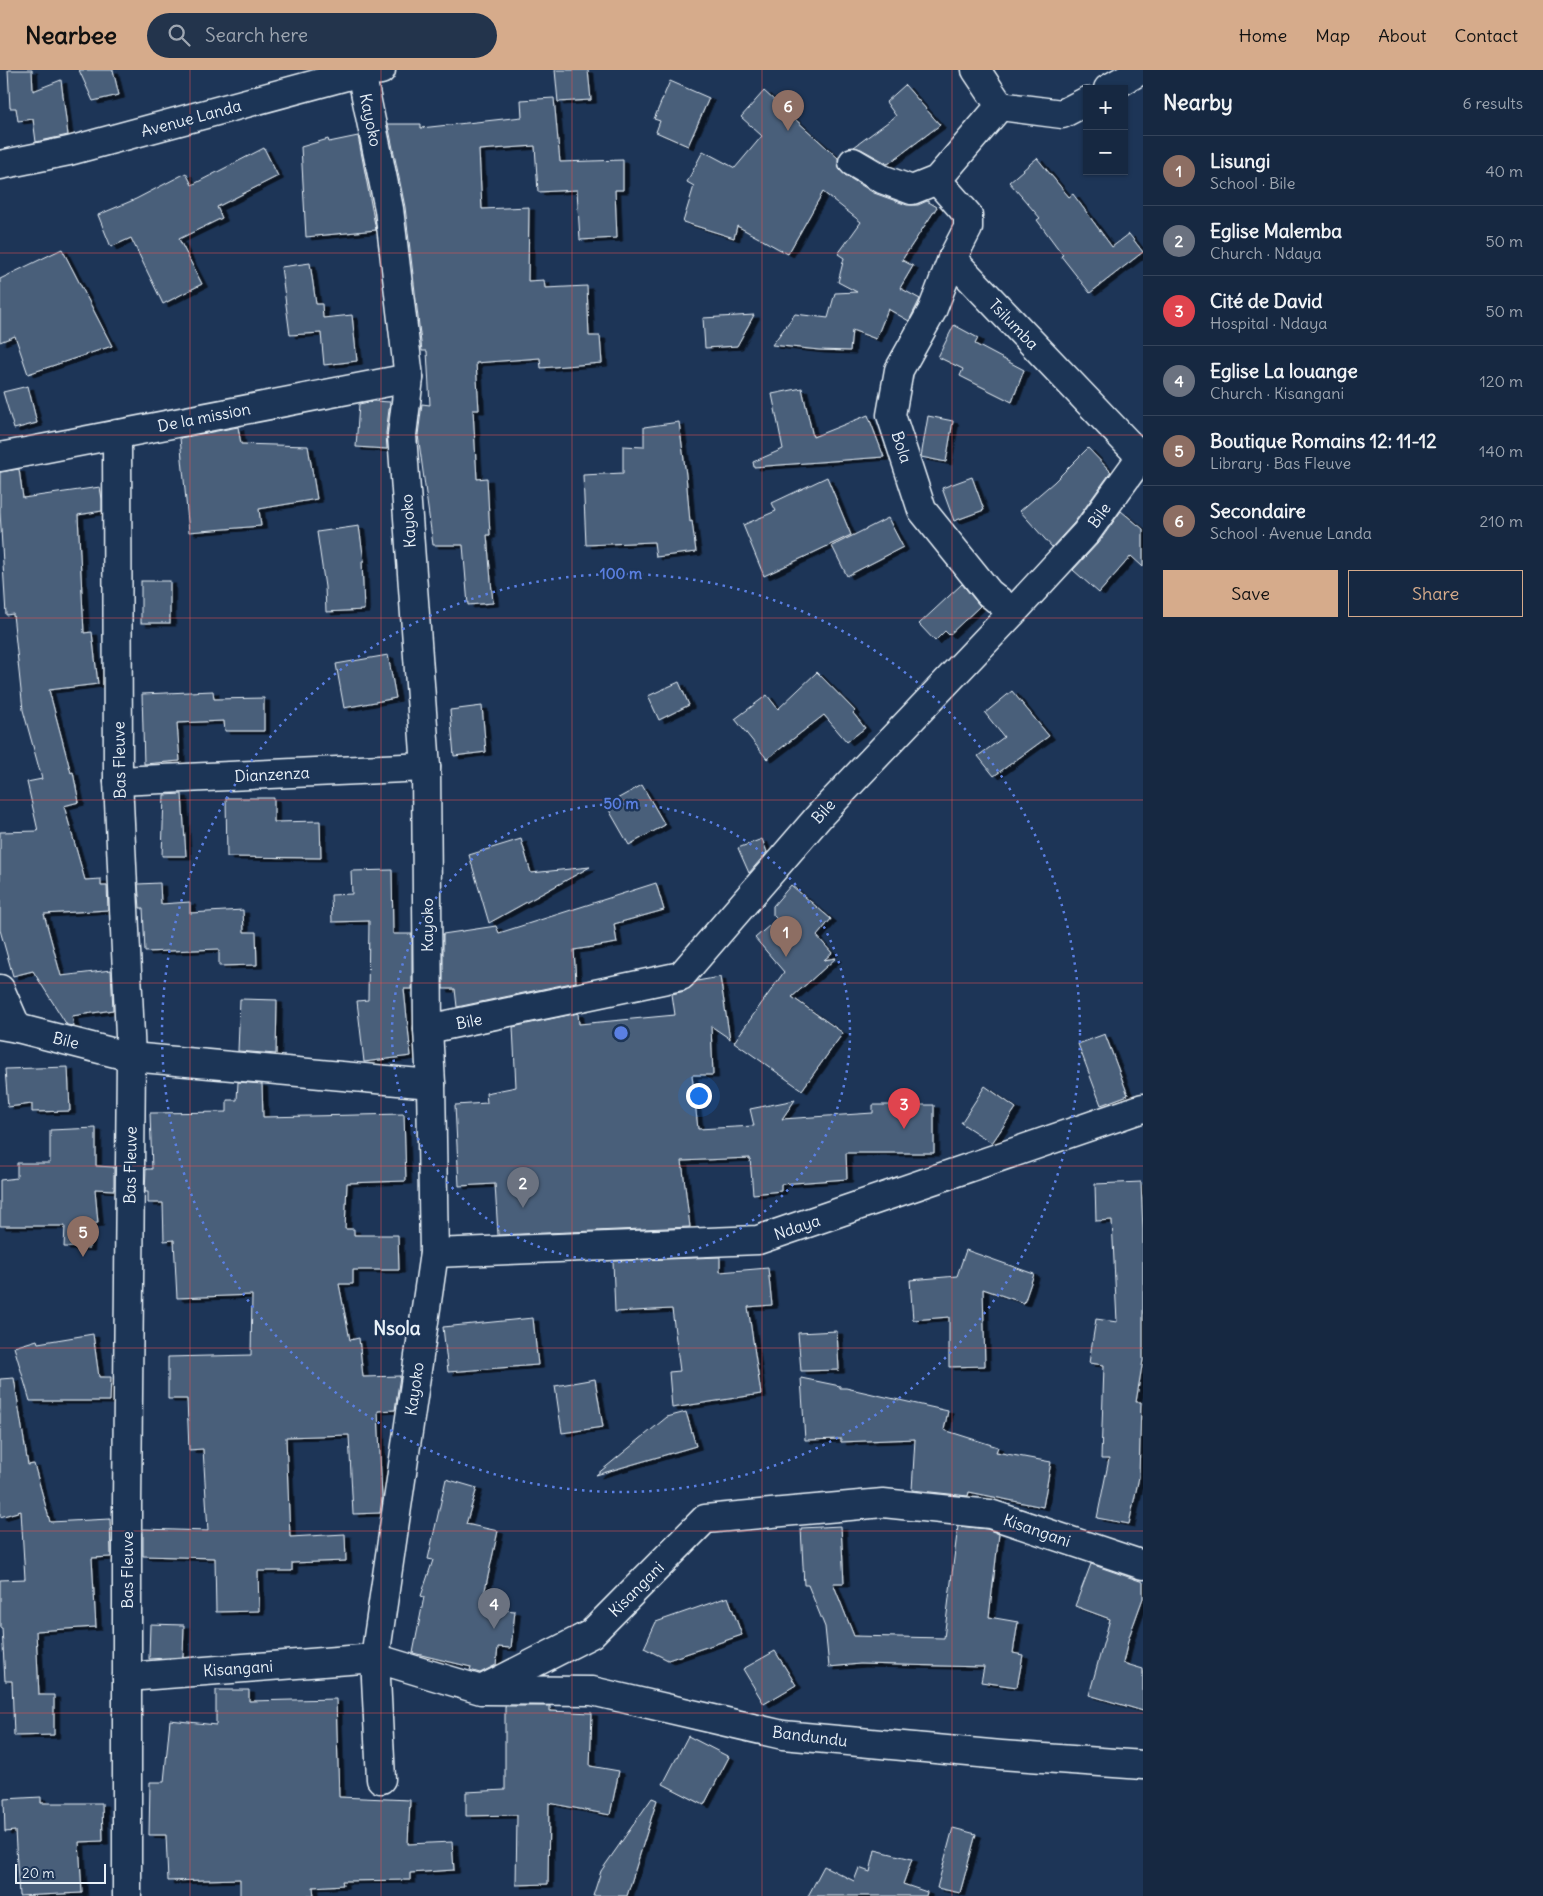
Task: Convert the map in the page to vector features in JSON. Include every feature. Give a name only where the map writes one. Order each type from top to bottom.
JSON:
[{"type":"street","points":[[976,70],[1000,106],[1062,114],[1083,102]]},
{"type":"street","points":[[1115,85],[1141,70]]},
{"type":"street","name":"Avenue Landa","points":[[0,165],[69,151],[371,71]]},
{"type":"street","name":"Kayoko","points":[[371,71],[409,378],[402,435],[426,767],[428,1029],[431,1084],[434,1253],[374,1658],[381,1779]]},
{"type":"street","points":[[853,162],[882,179],[912,190],[937,180],[1000,106]]},
{"type":"street","points":[[937,180],[968,215],[968,228],[952,259]]},
{"type":"street","name":"Tsilumba","points":[[952,259],[1141,457]]},
{"type":"street","name":"Bola","points":[[952,259],[932,311],[899,370],[891,415],[922,510],[989,593],[1013,612]]},
{"type":"street","name":"De la mission","points":[[0,457],[409,378]]},
{"type":"street","name":"Bas Fleuve","points":[[117,434],[118,781],[131,1057],[127,1677],[128,1896]]},
{"type":"street","name":"Bile","points":[[428,1029],[681,976],[821,814],[1086,533],[1141,457]]},
{"type":"street","name":"Dianzenza","points":[[118,781],[426,767]]},
{"type":"street","points":[[0,989],[9,1026]]},
{"type":"street","name":"Bile","points":[[9,1026],[131,1057],[431,1084]]},
{"type":"street","name":"Ndaya","points":[[434,1253],[758,1240],[1143,1108]]},
{"type":"street","name":"Kisangani","points":[[127,1677],[374,1658],[481,1690],[591,1634],[705,1519],[883,1504],[990,1514],[1143,1565]]},
{"type":"street","name":"Bandundu","points":[[481,1690],[592,1691],[783,1735],[1002,1755],[1143,1765]]},
{"type":"building","points":[[8,70],[32,70],[33,91],[61,80],[68,135],[36,142],[33,119],[18,121],[16,108],[10,108]]},
{"type":"building","points":[[79,70],[113,70],[119,95],[93,101]]},
{"type":"building","points":[[555,70],[588,70],[591,100],[558,102]]},
{"type":"building","points":[[670,81],[709,98],[688,146],[656,132],[660,121],[654,119]]},
{"type":"building","points":[[905,85],[940,125],[888,164],[854,147],[896,116],[886,102]]},
{"type":"building","points":[[764,91],[838,158],[839,169],[845,175],[874,193],[907,205],[918,205],[927,201],[937,207],[902,260],[913,266],[900,288],[920,299],[909,321],[888,309],[876,339],[852,330],[850,351],[772,345],[795,314],[828,318],[835,293],[857,292],[838,282],[844,258],[838,254],[861,222],[823,192],[788,254],[737,226],[734,238],[683,222],[694,186],[687,182],[703,151],[735,168],[762,136],[741,117]]},
{"type":"building","points":[[554,98],[560,162],[623,160],[623,190],[615,190],[617,238],[580,240],[577,190],[538,192],[535,146],[479,150],[482,209],[529,207],[528,281],[544,280],[545,288],[587,286],[589,336],[600,336],[602,363],[541,368],[540,358],[476,363],[479,410],[473,410],[477,479],[487,478],[490,535],[487,535],[493,603],[468,605],[463,545],[433,545],[418,435],[422,404],[430,405],[427,351],[422,351],[405,207],[388,124],[421,124],[421,128],[522,117],[521,100]]},
{"type":"building","points":[[358,136],[376,230],[306,237],[301,147],[328,139],[329,142]]},
{"type":"building","points":[[264,148],[278,176],[217,207],[222,218],[179,239],[202,284],[163,304],[131,238],[111,247],[98,215],[136,199],[186,173],[192,185]]},
{"type":"building","points":[[1037,158],[1069,197],[1073,194],[1112,247],[1129,234],[1143,252],[1090,293],[1061,256],[1063,255],[1037,220],[1040,218],[1009,182]]},
{"type":"building","points":[[62,249],[112,346],[28,374],[15,336],[0,342],[0,279]]},
{"type":"building","points":[[310,263],[316,304],[322,304],[323,318],[352,315],[357,361],[324,365],[321,333],[290,335],[281,267]]},
{"type":"building","points":[[754,315],[737,346],[705,348],[703,318]]},
{"type":"building","points":[[954,325],[978,338],[975,344],[1024,370],[1012,402],[960,376],[963,369],[938,357]]},
{"type":"building","points":[[28,386],[37,423],[14,429],[3,392]]},
{"type":"building","points":[[802,388],[813,437],[868,415],[884,457],[754,467],[753,462],[783,449],[772,394]]},
{"type":"building","points":[[374,401],[390,402],[386,433],[387,449],[356,447],[359,404]]},
{"type":"building","points":[[928,416],[953,421],[946,462],[921,457]]},
{"type":"building","points":[[679,422],[690,522],[692,521],[696,552],[656,557],[654,542],[586,545],[583,475],[623,473],[623,446],[644,447],[644,427]]},
{"type":"building","points":[[238,427],[241,444],[308,446],[317,499],[259,509],[261,526],[189,532],[180,438]]},
{"type":"building","points":[[1088,448],[1111,472],[1074,523],[1052,547],[1020,511],[1054,482]]},
{"type":"building","points":[[19,469],[23,498],[100,487],[102,499],[102,511],[78,515],[84,633],[92,632],[98,684],[49,690],[71,773],[73,772],[79,802],[64,806],[85,880],[101,879],[101,886],[107,886],[108,910],[44,914],[61,976],[111,970],[113,1010],[72,1016],[74,1026],[67,1025],[33,971],[13,976],[0,930],[0,832],[38,831],[27,782],[42,779],[23,710],[13,614],[6,615],[0,512],[0,472]]},
{"type":"building","points":[[827,477],[851,535],[764,576],[743,525],[776,511],[772,503]]},
{"type":"building","points":[[972,477],[984,510],[954,521],[942,488]]},
{"type":"building","points":[[1121,511],[1143,529],[1143,567],[1131,556],[1099,593],[1073,570],[1099,542]]},
{"type":"building","points":[[888,518],[903,547],[847,576],[832,546]]},
{"type":"building","points":[[359,526],[364,561],[362,561],[364,610],[326,612],[325,587],[317,532]]},
{"type":"building","points":[[141,581],[170,581],[170,623],[141,623]]},
{"type":"building","points":[[962,584],[980,606],[949,635],[945,631],[935,641],[919,624]]},
{"type":"building","points":[[388,655],[396,698],[344,708],[336,664]]},
{"type":"building","points":[[817,672],[855,711],[853,713],[865,728],[847,742],[824,715],[767,759],[735,719],[767,695],[778,709]]},
{"type":"building","points":[[679,682],[689,705],[659,720],[648,696]]},
{"type":"building","points":[[213,691],[214,699],[264,698],[264,731],[225,731],[224,721],[177,723],[180,761],[144,764],[142,694]]},
{"type":"building","points":[[1012,691],[1049,736],[994,776],[978,756],[1004,737],[985,713]]},
{"type":"building","points":[[482,706],[486,752],[454,756],[450,710]]},
{"type":"building","points":[[642,785],[665,825],[629,845],[606,805]]},
{"type":"building","points":[[182,794],[186,856],[162,856],[164,795]]},
{"type":"building","points":[[226,798],[274,798],[274,822],[320,821],[321,858],[227,857]]},
{"type":"building","points":[[521,839],[531,873],[590,867],[489,923],[469,855]]},
{"type":"building","points":[[762,839],[767,852],[749,873],[738,848]]},
{"type":"building","points":[[392,870],[393,934],[412,934],[412,989],[404,989],[411,1056],[364,1062],[357,1001],[368,1000],[369,921],[332,922],[331,895],[352,894],[351,871]]},
{"type":"building","points":[[160,883],[161,904],[190,902],[190,913],[243,910],[244,932],[256,932],[257,965],[219,966],[219,949],[145,952],[143,908],[140,908],[138,884]]},
{"type":"building","points":[[656,883],[664,910],[614,924],[617,943],[574,950],[576,982],[457,1007],[455,989],[443,989],[443,934],[496,926],[499,933]]},
{"type":"building","points":[[791,885],[831,919],[817,936],[832,953],[824,960],[836,958],[792,997],[843,1033],[802,1090],[734,1042],[784,972],[755,938],[777,919],[773,915],[773,906]]},
{"type":"building","points":[[720,977],[730,1039],[711,1026],[713,1075],[692,1075],[698,1129],[754,1126],[750,1109],[795,1100],[782,1119],[873,1113],[873,1105],[934,1105],[934,1153],[846,1153],[847,1179],[781,1184],[781,1191],[753,1194],[750,1158],[682,1161],[690,1227],[498,1235],[495,1184],[459,1186],[455,1105],[487,1103],[486,1093],[516,1087],[513,1027],[578,1013],[579,1024],[675,1015],[672,994],[685,991],[697,981]]},
{"type":"building","points":[[240,999],[277,1000],[276,1054],[238,1051]]},
{"type":"building","points":[[1105,1034],[1128,1095],[1101,1105],[1078,1044]]},
{"type":"building","points":[[68,1067],[70,1111],[32,1112],[32,1104],[8,1107],[5,1069]]},
{"type":"building","points":[[238,1082],[262,1084],[263,1117],[404,1114],[406,1181],[347,1183],[345,1229],[354,1229],[354,1235],[398,1235],[399,1270],[353,1270],[353,1284],[339,1284],[350,1340],[359,1338],[363,1377],[400,1376],[395,1410],[378,1411],[382,1498],[380,1513],[353,1514],[349,1435],[286,1437],[290,1537],[345,1534],[346,1561],[292,1563],[292,1571],[258,1571],[259,1611],[216,1612],[215,1558],[143,1556],[143,1529],[208,1531],[203,1449],[189,1450],[187,1399],[168,1399],[168,1357],[251,1355],[252,1295],[177,1298],[174,1240],[164,1241],[163,1203],[148,1203],[148,1192],[145,1192],[146,1169],[152,1169],[150,1113],[227,1112],[227,1100],[237,1100]]},
{"type":"building","points":[[985,1086],[1016,1108],[992,1143],[961,1123]]},
{"type":"building","points":[[96,1128],[96,1166],[114,1167],[114,1190],[95,1189],[98,1223],[90,1224],[89,1248],[64,1247],[65,1226],[0,1226],[0,1180],[17,1178],[17,1163],[50,1163],[50,1130]]},
{"type":"building","points":[[1141,1182],[1143,1360],[1136,1402],[1141,1402],[1139,1477],[1129,1524],[1097,1518],[1109,1459],[1101,1459],[1104,1365],[1089,1363],[1096,1319],[1117,1322],[1112,1220],[1096,1221],[1095,1184]]},
{"type":"building","points":[[966,1250],[1034,1274],[1024,1303],[983,1289],[985,1366],[949,1367],[949,1317],[913,1320],[910,1280],[957,1276]]},
{"type":"building","points":[[720,1257],[720,1272],[768,1268],[772,1305],[748,1307],[761,1394],[672,1408],[669,1372],[680,1371],[672,1309],[615,1312],[613,1261]]},
{"type":"building","points":[[533,1318],[538,1365],[448,1372],[443,1327]]},
{"type":"building","points":[[837,1331],[839,1370],[801,1371],[798,1333]]},
{"type":"building","points":[[93,1334],[99,1377],[111,1377],[110,1401],[30,1401],[14,1347],[37,1340],[38,1343]]},
{"type":"building","points":[[14,1378],[28,1465],[34,1464],[50,1522],[110,1519],[111,1557],[92,1558],[96,1627],[36,1631],[39,1695],[54,1695],[54,1735],[14,1736],[12,1681],[5,1681],[2,1628],[0,1628],[0,1580],[25,1579],[21,1511],[0,1517],[0,1379]]},
{"type":"building","points":[[801,1378],[948,1411],[944,1430],[998,1447],[996,1452],[1051,1462],[1043,1507],[969,1492],[968,1496],[912,1490],[915,1439],[841,1442],[841,1439],[805,1440]]},
{"type":"building","points":[[595,1379],[603,1427],[562,1433],[555,1386]]},
{"type":"building","points":[[686,1412],[696,1446],[596,1475],[667,1417]]},
{"type":"building","points":[[446,1479],[477,1488],[466,1524],[498,1531],[481,1608],[515,1611],[511,1648],[498,1647],[496,1665],[480,1673],[470,1670],[471,1667],[413,1653],[424,1597],[421,1596],[433,1560],[428,1559]]},
{"type":"building","points":[[841,1526],[844,1583],[833,1583],[854,1636],[944,1638],[958,1526],[987,1529],[999,1534],[989,1617],[1018,1622],[1013,1653],[1023,1655],[1017,1687],[981,1682],[984,1667],[860,1664],[829,1667],[825,1627],[808,1585],[804,1585],[801,1528]]},
{"type":"building","points":[[1091,1564],[1143,1582],[1143,1598],[1129,1637],[1123,1663],[1143,1669],[1143,1711],[1089,1695],[1110,1619],[1075,1606]]},
{"type":"building","points":[[728,1597],[742,1635],[668,1660],[644,1648],[656,1622]]},
{"type":"building","points":[[150,1624],[184,1625],[183,1657],[149,1659]]},
{"type":"building","points":[[775,1651],[796,1685],[764,1704],[743,1669]]},
{"type":"building","points":[[216,1690],[249,1690],[249,1701],[336,1699],[339,1797],[410,1800],[408,1844],[452,1842],[454,1870],[410,1873],[410,1880],[342,1881],[343,1885],[313,1887],[314,1896],[240,1896],[240,1879],[168,1881],[166,1835],[149,1835],[150,1782],[164,1782],[170,1720],[216,1725]]},
{"type":"building","points":[[505,1706],[550,1706],[550,1711],[592,1713],[590,1766],[619,1771],[610,1815],[549,1803],[548,1884],[516,1885],[517,1815],[466,1816],[466,1792],[505,1790]]},
{"type":"building","points":[[688,1736],[729,1757],[704,1805],[663,1784]]},
{"type":"building","points":[[41,1797],[41,1803],[102,1803],[103,1841],[79,1842],[82,1893],[19,1896],[15,1831],[5,1832],[4,1799]]},
{"type":"building","points":[[652,1798],[657,1800],[627,1896],[593,1896],[601,1871]]},
{"type":"building","points":[[953,1828],[976,1834],[960,1893],[937,1888]]},
{"type":"building","points":[[875,1850],[912,1859],[903,1884],[927,1892],[926,1896],[808,1896],[824,1866],[854,1881],[859,1868],[870,1872]]},
{"type":"place","name":"Secondaire","points":[[788,131]]},
{"type":"place","name":"Lisungi","points":[[786,957]]},
{"type":"place","name":"Cité de David","points":[[904,1129]]},
{"type":"place","name":"Eglise Malemba","points":[[523,1208]]},
{"type":"place","name":"Boutique Romains 12: 11-12","points":[[83,1257]]},
{"type":"place","name":"Eglise La louange","points":[[494,1629]]},
{"type":"district","name":"Nsola","points":[[397,1328]]}]
